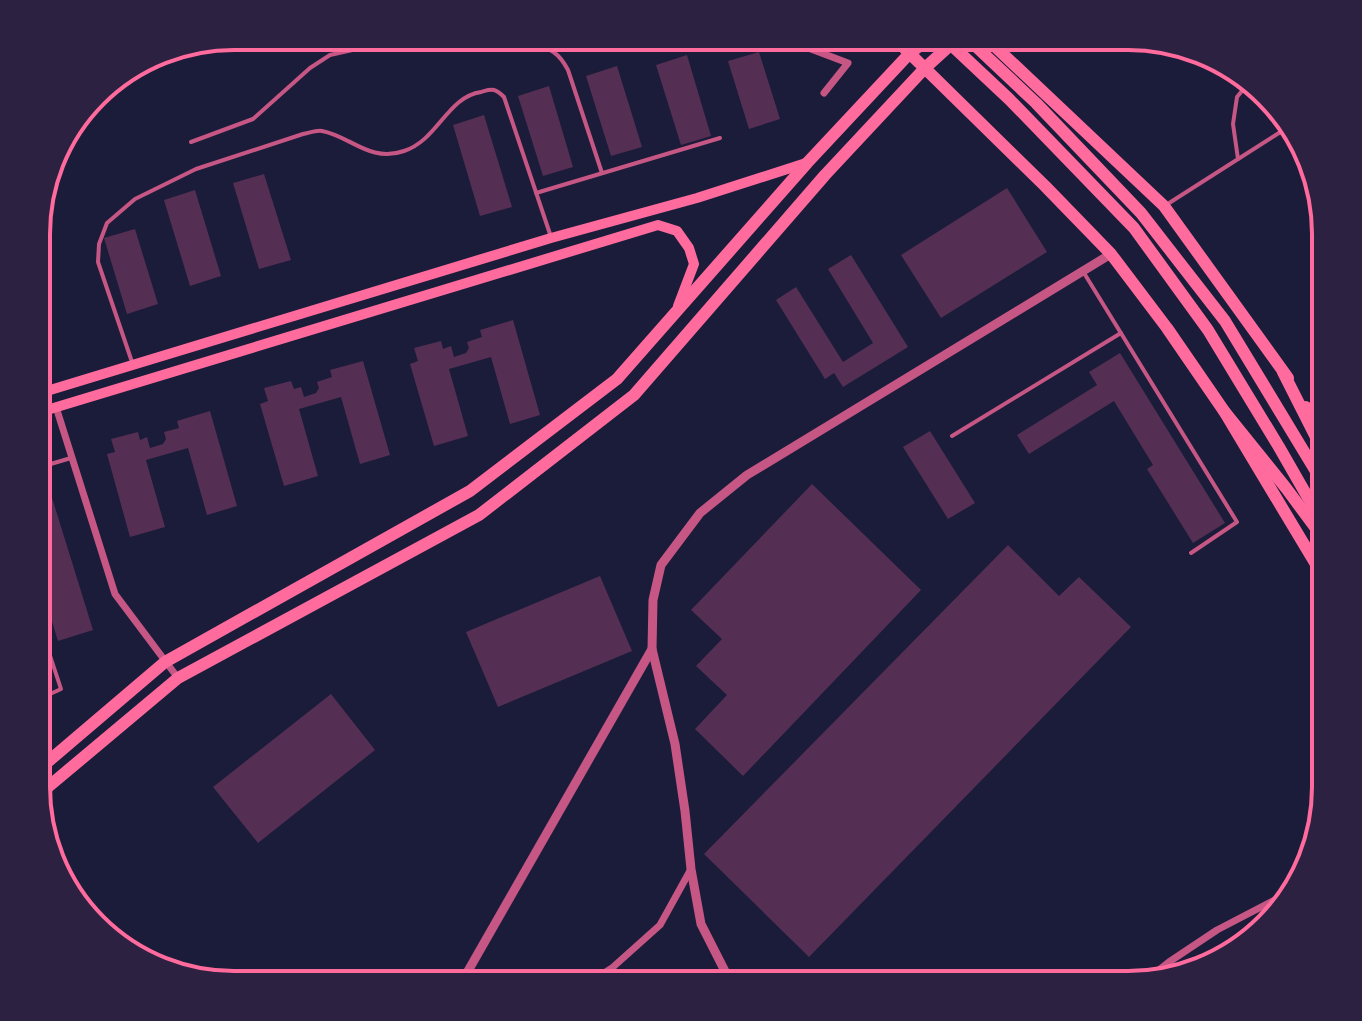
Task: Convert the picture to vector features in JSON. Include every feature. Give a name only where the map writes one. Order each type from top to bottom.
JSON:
[{"type":"main road","points":[[907,50],[1111,254],[1224,411],[1312,558]]},
{"type":"main road","points":[[50,760],[165,662],[470,491],[617,379],[808,162],[914,50]]},
{"type":"main road","points":[[50,785],[178,678],[479,515],[634,395],[825,175],[945,50]]},
{"type":"main road","points":[[957,50],[1009,99],[1134,228],[1208,330],[1312,505]]},
{"type":"main road","points":[[980,50],[1036,103],[1141,213],[1225,321],[1312,465]]},
{"type":"main road","points":[[999,50],[1164,206],[1200,253],[1312,417]]},
{"type":"main road","points":[[51,389],[551,238],[697,198],[808,162]]},
{"type":"main road","points":[[50,409],[658,225],[677,231],[689,248],[694,264],[676,311]]},
{"type":"main road","points":[[1283,372],[1312,429]]},
{"type":"main road","points":[[1224,411],[1312,523]]},
{"type":"street","points":[[814,50],[848,63],[824,93]]},
{"type":"street","points":[[725,971],[701,924],[675,744],[652,649],[653,600],[661,565],[700,513],[747,475],[1111,254]]},
{"type":"street","points":[[56,407],[115,594],[178,678]]},
{"type":"street","points":[[467,971],[652,649]]},
{"type":"street","points":[[607,971],[660,925],[691,869]]},
{"type":"street","points":[[1162,967],[1217,930],[1271,902]]},
{"type":"lane","points":[[191,142],[253,119],[310,68],[330,55],[352,50]]},
{"type":"lane","points":[[550,50],[560,56],[568,70],[602,173]]},
{"type":"lane","points":[[133,364],[98,262],[99,244],[107,223],[135,199],[196,169],[319,130],[359,148],[383,154],[402,153],[421,144],[454,106],[470,94],[493,90],[504,97],[551,238]]},
{"type":"lane","points":[[1238,159],[1233,124],[1237,97],[1242,91]]},
{"type":"lane","points":[[1164,206],[1281,132]]},
{"type":"lane","points":[[536,193],[720,138]]},
{"type":"lane","points":[[1082,271],[1237,522],[1191,553]]},
{"type":"lane","points":[[952,436],[1121,333]]},
{"type":"lane","points":[[50,464],[71,458]]},
{"type":"lane","points":[[50,656],[61,689],[50,694]]},
{"type":"building","points":[[759,52],[780,119],[749,129],[728,61]]},
{"type":"building","points":[[687,55],[711,136],[681,145],[656,65]]},
{"type":"building","points":[[617,66],[642,147],[611,156],[586,76]]},
{"type":"building","points":[[549,86],[573,167],[543,176],[518,96]]},
{"type":"building","points":[[484,115],[512,207],[480,216],[453,125]]},
{"type":"building","points":[[264,174],[291,260],[259,269],[233,183]]},
{"type":"building","points":[[1007,188],[1047,252],[941,318],[901,255]]},
{"type":"building","points":[[195,190],[221,276],[190,286],[164,200]]},
{"type":"building","points":[[135,229],[158,304],[127,314],[104,238]]},
{"type":"building","points":[[851,255],[908,347],[843,387],[834,373],[825,379],[776,300],[796,287],[843,362],[873,343],[828,269]]},
{"type":"building","points":[[513,320],[540,415],[510,424],[491,357],[449,369],[468,436],[434,446],[410,364],[418,361],[414,348],[441,341],[443,349],[451,346],[454,357],[466,353],[469,348],[467,342],[482,337],[480,330]]},
{"type":"building","points":[[1120,353],[1225,523],[1193,543],[1147,469],[1153,465],[1114,401],[1029,454],[1017,435],[1097,385],[1089,372]]},
{"type":"building","points":[[363,361],[390,455],[360,464],[341,397],[299,409],[318,476],[284,486],[260,404],[268,401],[264,388],[291,381],[294,389],[301,387],[304,397],[316,393],[319,388],[317,382],[332,377],[330,370]]},
{"type":"building","points":[[210,411],[237,506],[207,515],[188,448],[146,460],[165,527],[130,537],[107,454],[115,452],[111,439],[138,432],[140,440],[147,437],[150,448],[163,444],[166,439],[164,432],[179,428],[177,421]]},
{"type":"building","points":[[930,431],[975,503],[948,519],[903,447]]},
{"type":"building","points":[[812,484],[921,590],[743,776],[695,729],[727,695],[696,666],[722,639],[691,610]]},
{"type":"building","points":[[50,491],[93,630],[58,641],[50,615]]},
{"type":"building","points":[[1008,545],[1059,596],[1079,577],[1131,627],[809,957],[704,854]]},
{"type":"building","points":[[600,576],[632,651],[498,707],[466,632]]},
{"type":"building","points":[[331,694],[375,750],[258,843],[213,787]]}]
